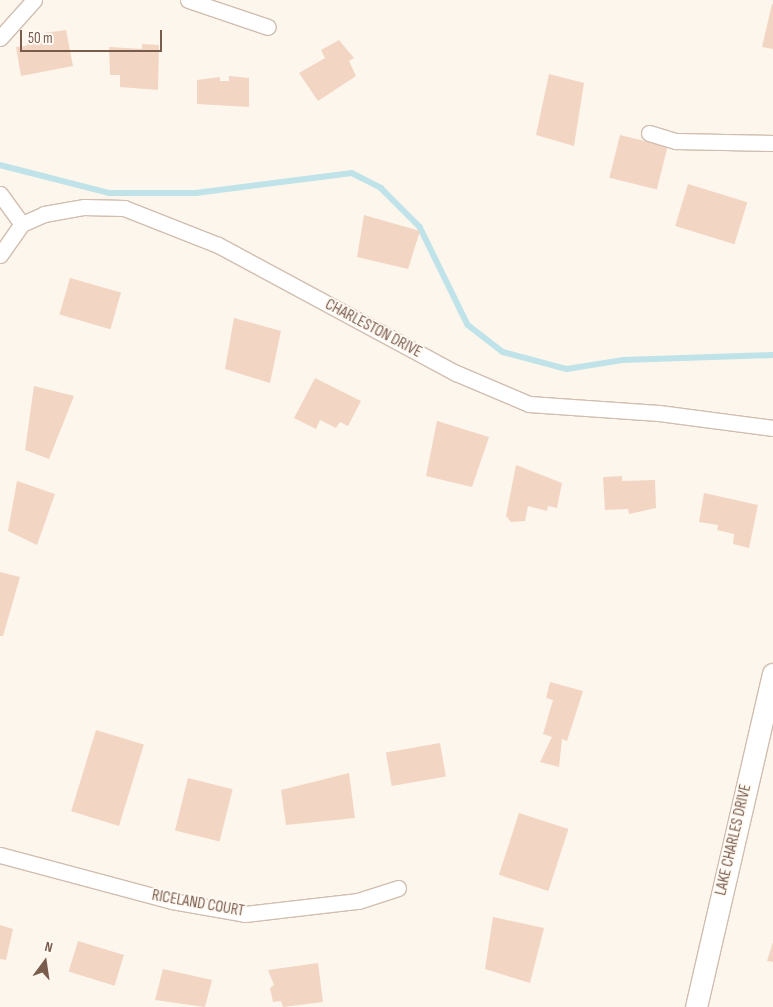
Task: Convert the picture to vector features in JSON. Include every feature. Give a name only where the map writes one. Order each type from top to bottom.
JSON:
[{"type":"street","points":[[0,38],[34,0]]},
{"type":"street","points":[[188,0],[268,26]]},
{"type":"street","points":[[650,133],[676,141],[773,143]]},
{"type":"street","points":[[0,194],[22,224],[0,255]]},
{"type":"street","name":"CHARLESTON DRIVE","points":[[22,224],[84,207],[124,208],[218,245],[456,373],[529,404],[659,413],[773,428]]},
{"type":"street","name":"LAKE CHARLES DRIVE","points":[[696,1007],[773,674]]},
{"type":"street","name":"RICELAND COURT","points":[[0,855],[172,902],[245,914],[358,901],[398,888]]},
{"type":"building","points":[[773,4],[773,49],[762,47]]},
{"type":"building","points":[[66,30],[73,66],[21,76],[16,47],[26,46],[31,41],[29,35]]},
{"type":"building","points":[[339,40],[354,58],[349,61],[356,76],[318,101],[299,73],[325,58],[321,50]]},
{"type":"building","points":[[142,44],[159,45],[158,90],[120,87],[120,75],[110,75],[109,47],[142,49]]},
{"type":"building","points":[[549,74],[584,83],[574,146],[536,135]]},
{"type":"building","points":[[229,76],[249,78],[249,107],[197,104],[197,80],[220,77],[220,81],[229,81]]},
{"type":"building","points":[[620,135],[668,147],[657,190],[609,178]]},
{"type":"building","points":[[688,184],[747,202],[734,244],[675,226]]},
{"type":"building","points":[[364,215],[420,231],[408,269],[357,257]]},
{"type":"building","points":[[70,278],[121,293],[110,329],[60,315]]},
{"type":"building","points":[[234,318],[281,331],[270,383],[225,369]]},
{"type":"building","points":[[315,378],[361,401],[348,426],[340,422],[336,428],[320,420],[316,429],[294,418]]},
{"type":"building","points":[[34,386],[74,396],[49,459],[25,450]]},
{"type":"building","points":[[437,421],[489,437],[472,487],[426,476]]},
{"type":"building","points":[[516,465],[562,483],[557,508],[548,506],[547,511],[528,506],[525,521],[511,522],[506,516]]},
{"type":"building","points":[[622,476],[622,481],[655,480],[656,508],[629,514],[628,509],[605,510],[603,477]]},
{"type":"building","points":[[17,481],[55,494],[37,545],[8,531]]},
{"type":"building","points":[[704,493],[758,505],[749,548],[733,544],[734,534],[717,530],[718,525],[699,522]]},
{"type":"building","points":[[0,572],[20,577],[3,636],[0,636]]},
{"type":"building","points":[[550,682],[583,691],[567,741],[562,739],[559,767],[540,762],[552,737],[543,734],[553,700],[546,698]]},
{"type":"building","points":[[96,730],[144,745],[119,826],[71,811]]},
{"type":"building","points":[[440,743],[446,776],[392,786],[386,753]]},
{"type":"building","points":[[349,773],[355,818],[286,825],[281,790]]},
{"type":"building","points":[[188,778],[233,789],[220,842],[175,830]]},
{"type":"building","points":[[519,813],[568,829],[548,891],[499,875]]},
{"type":"building","points":[[493,917],[544,928],[530,983],[485,969]]},
{"type":"building","points":[[0,925],[13,929],[6,960],[0,959]]},
{"type":"building","points":[[78,941],[124,955],[115,986],[69,972]]},
{"type":"building","points":[[773,942],[773,962],[767,961]]},
{"type":"building","points":[[318,963],[323,1002],[283,1007],[281,1001],[273,1002],[270,988],[274,985],[268,970]]},
{"type":"building","points":[[163,969],[212,980],[205,1007],[155,1000]]},
{"type":"waterway","points":[[0,165],[109,193],[196,193],[352,173],[381,188],[420,227],[468,325],[503,352],[567,369],[623,360],[773,355]]}]
